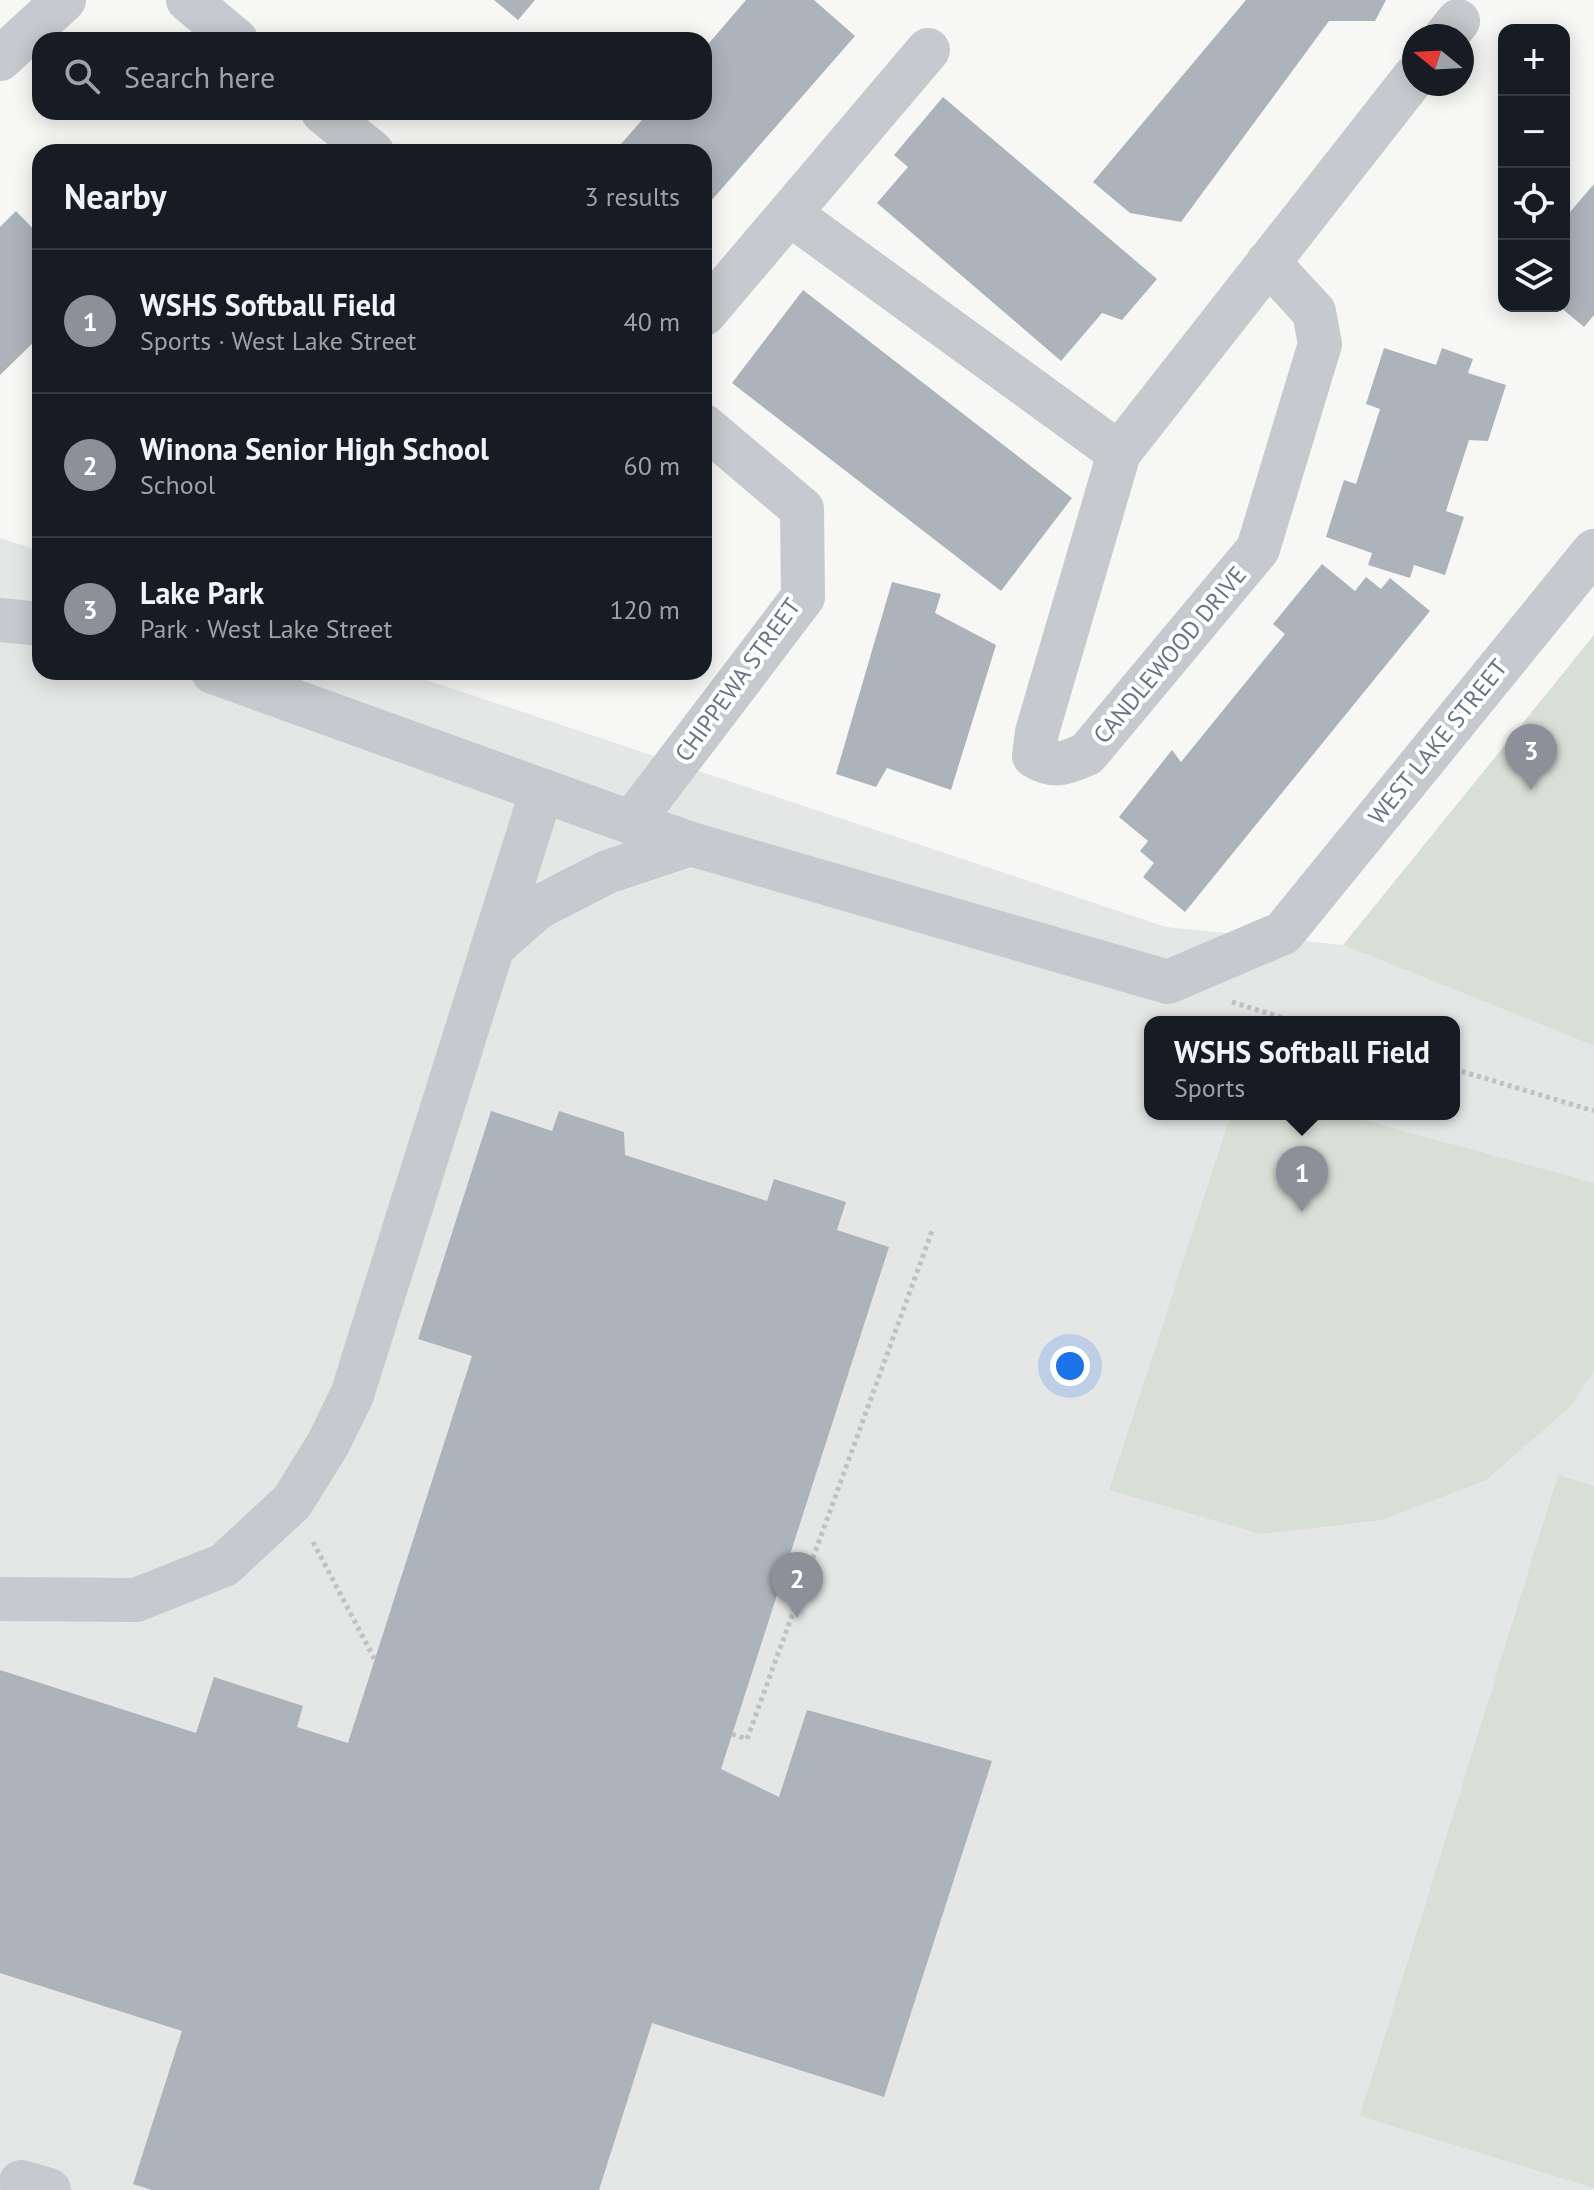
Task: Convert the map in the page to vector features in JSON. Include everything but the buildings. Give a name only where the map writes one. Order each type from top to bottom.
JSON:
[{"type":"street","points":[[0,59],[64,0]]},
{"type":"street","points":[[188,0],[226,32]]},
{"type":"street","points":[[712,305],[928,50]]},
{"type":"street","name":"CANDLEWOOD DRIVE","points":[[1268,262],[1314,312],[1320,344],[1258,549],[1126,711],[1087,754],[1068,762],[1048,764],[1034,756],[1037,732],[1119,453],[1268,262],[1402,92]]},
{"type":"street","points":[[333,120],[362,144]]},
{"type":"street","points":[[790,214],[1119,453]]},
{"type":"street","name":"CHIPPEWA STREET","points":[[632,822],[803,597],[802,509],[712,433]]},
{"type":"street","name":"WEST LAKE STREET","points":[[691,844],[1168,982],[1283,933],[1594,551]]},
{"type":"street","points":[[0,620],[32,623]]},
{"type":"street","points":[[235,680],[691,844]]},
{"type":"street","points":[[0,1599],[136,1600],[224,1565],[292,1502],[328,1444],[352,1395],[542,790]]},
{"type":"street","points":[[493,947],[537,908],[607,872],[691,844]]},
{"type":"path","points":[[1460,1071],[1594,1111]]},
{"type":"path","points":[[732,1734],[747,1739],[932,1231]]},
{"type":"path","points":[[292,1502],[375,1660]]},
{"type":"shaded area","points":[[0,538],[32,548],[32,680],[427,680],[1166,927],[1343,945],[1594,1046],[1594,2190],[0,2190]]},
{"type":"shaded area","points":[[1594,635],[1594,1046],[1343,945]]},
{"type":"shaded area","points":[[1229,1120],[1364,1120],[1594,1183],[1594,1371],[1570,1407],[1486,1480],[1382,1520],[1261,1534],[1109,1490]]},
{"type":"shaded area","points":[[1558,1475],[1594,1486],[1594,2188],[1360,2116]]},
{"type":"place","name":"Lake Park","points":[[1531,790]]},
{"type":"place","name":"WSHS Softball Field","points":[[1302,1212]]},
{"type":"place","name":"Winona Senior High School","points":[[797,1618]]}]
